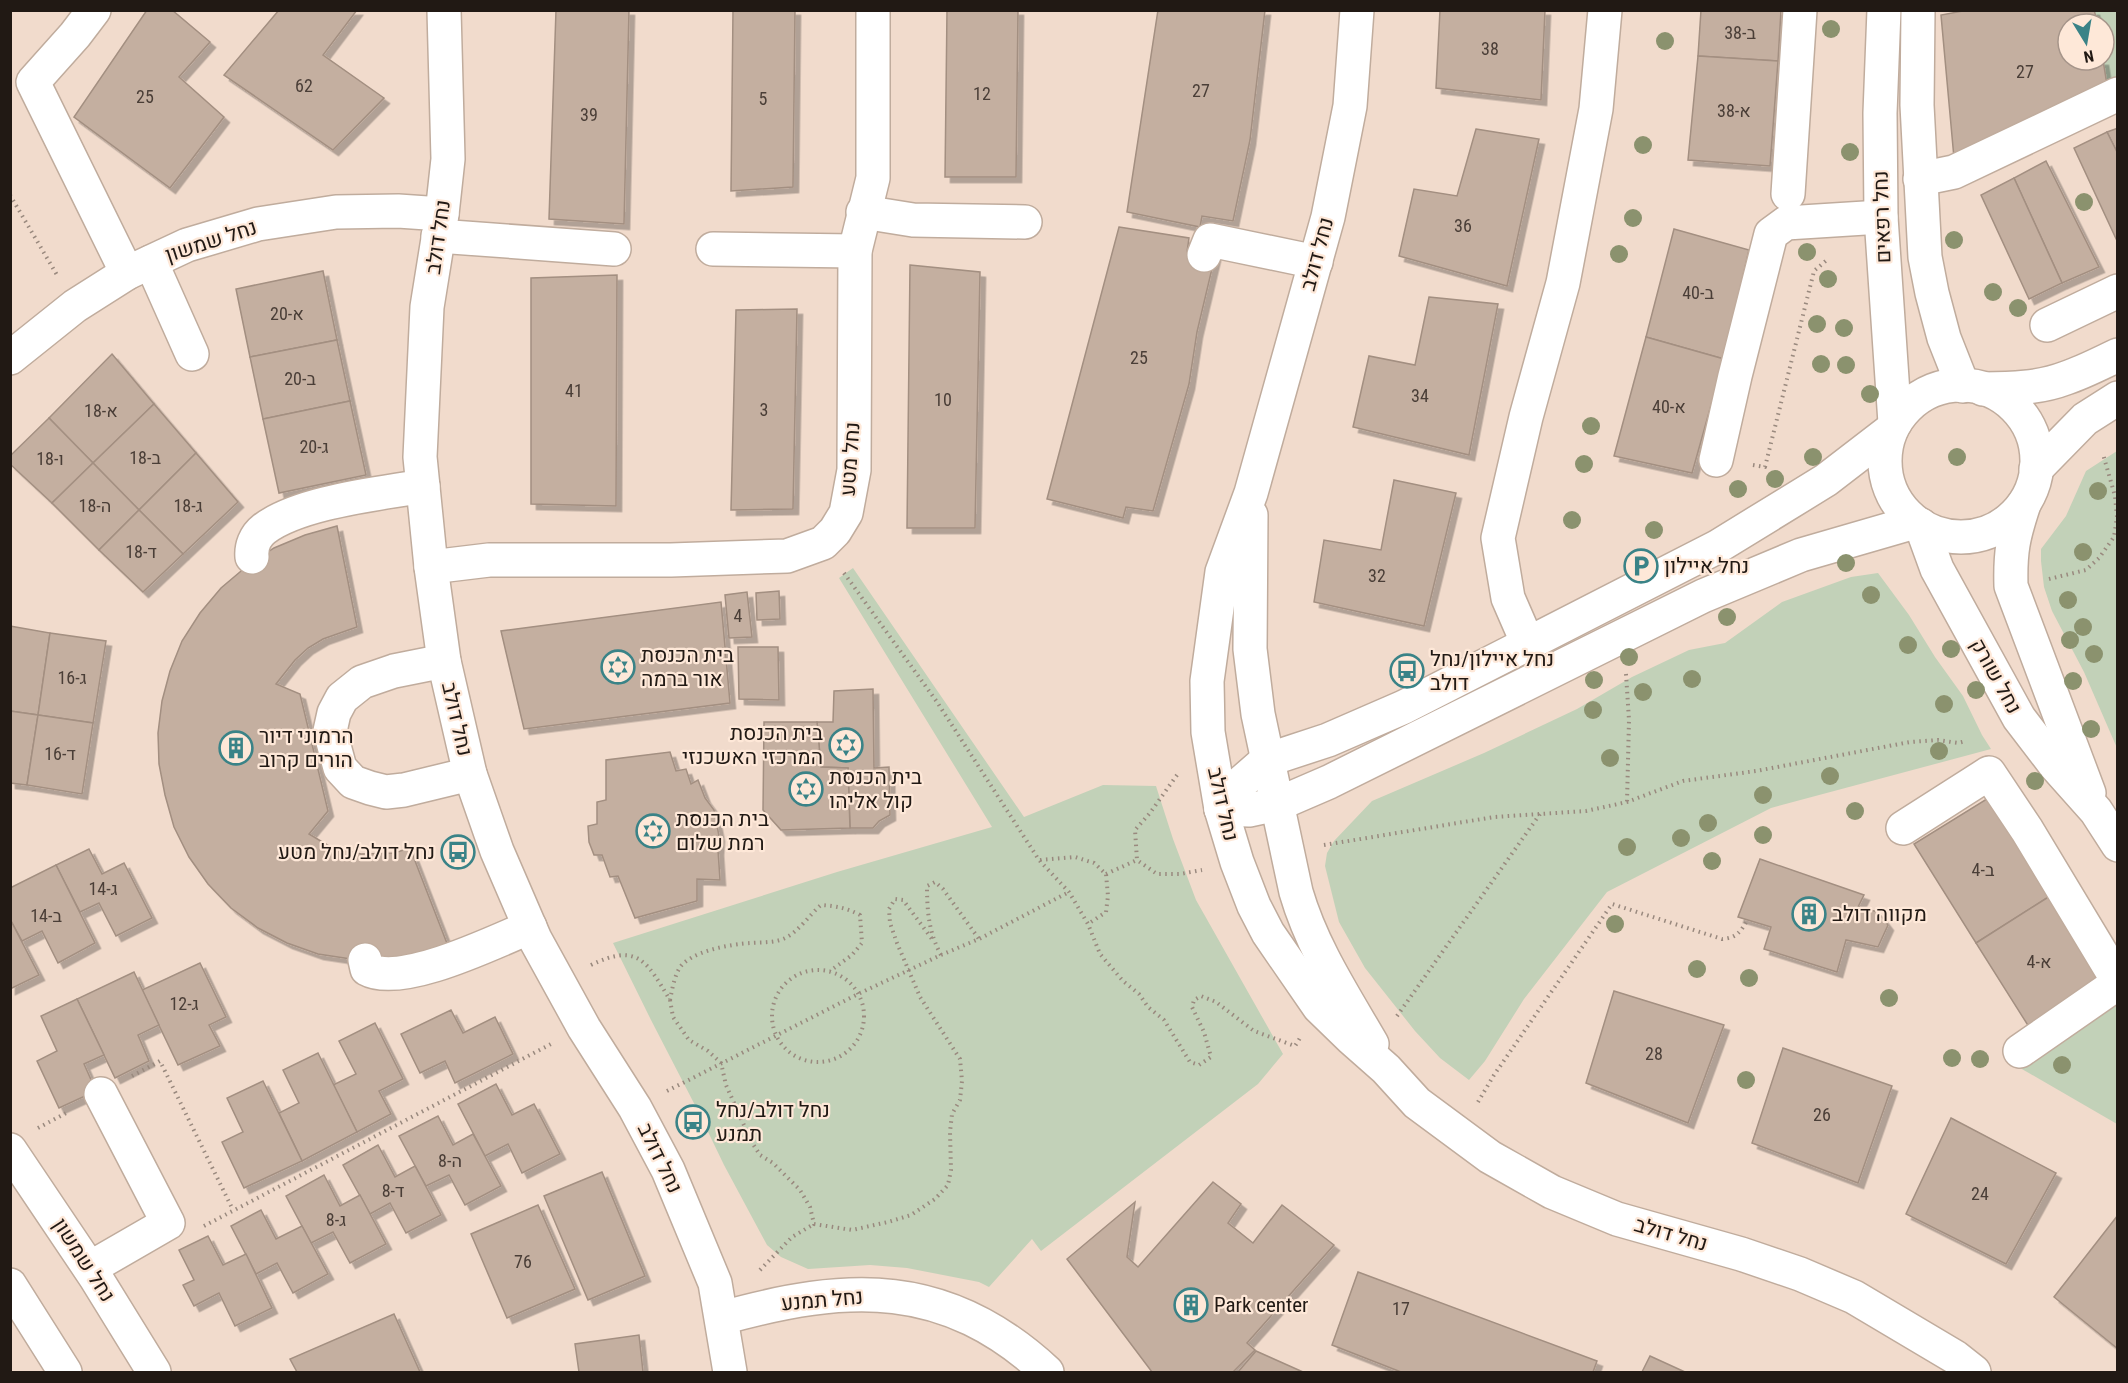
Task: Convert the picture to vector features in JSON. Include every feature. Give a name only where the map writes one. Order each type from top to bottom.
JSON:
[{"type":"street","points":[[94,10],[33,82],[139,267],[192,354]]},
{"type":"street","name":"נחל דולב","points":[[444,10],[448,159],[427,308],[420,457],[430,567],[444,661],[470,774],[496,851],[530,927],[584,1028],[635,1108],[672,1180],[715,1283],[730,1372]]},
{"type":"street","name":"נחל מטע","points":[[823,543],[835,531],[846,513],[854,470],[855,251],[873,178],[873,10]]},
{"type":"street","name":"נחל דולב","points":[[1357,10],[1350,106],[1328,217],[1251,493],[1222,572],[1207,681],[1208,732],[1221,809],[1237,862],[1254,906],[1268,933],[1319,1007],[1352,1040],[1380,1059]]},
{"type":"street","points":[[1528,644],[1508,598],[1498,538],[1526,417],[1563,283],[1596,109],[1605,10]]},
{"type":"street","points":[[1788,194],[1800,10]]},
{"type":"street","name":"נחל רפאים","points":[[1884,10],[1880,113],[1881,217],[1893,426]]},
{"type":"street","name":"נחל רפאים","points":[[1918,10],[1917,105],[1925,257],[1944,338],[1973,387]]},
{"type":"street","name":"נחל רפאים","points":[[1920,179],[1954,172],[2118,94]]},
{"type":"street","name":"נחל שמשון","points":[[10,358],[75,306],[139,267],[187,245],[258,224],[336,212],[398,211],[440,225],[614,249]]},
{"type":"street","points":[[863,212],[913,220],[1025,222]]},
{"type":"street","points":[[1716,460],[1772,234],[1786,223],[1881,217]]},
{"type":"street","points":[[1210,238],[1316,262]]},
{"type":"street","points":[[713,249],[855,251]]},
{"type":"street","points":[[2047,325],[2118,291]]},
{"type":"street","points":[[1221,809],[1243,781],[1267,760],[1328,740],[1404,708],[1717,547],[1826,480],[1893,426],[1908,407],[1924,395],[1945,387],[2016,389],[2053,382],[2118,356]]},
{"type":"street","points":[[1893,426],[1885,460],[1887,480],[1896,502],[1918,524],[1937,533],[1952,537],[1985,534],[2003,525],[2024,504],[2032,488],[2036,469],[2035,444],[2022,416],[2006,401],[1973,387]]},
{"type":"street","points":[[2036,469],[2085,419],[2118,398]]},
{"type":"street","points":[[252,557],[253,542],[262,530],[283,518],[309,508],[423,486]]},
{"type":"street","name":"נחל דולב","points":[[1251,493],[1250,649],[1258,714],[1296,892],[1304,917],[1322,957],[1380,1059],[1417,1103],[1490,1156],[1552,1192],[1617,1219],[1741,1254],[1800,1274],[1854,1297],[1954,1357],[1974,1372]]},
{"type":"street","name":"נחל שורק","points":[[2024,504],[2013,538],[2010,558],[2011,586],[2096,811]]},
{"type":"street","points":[[1221,809],[1249,810],[1278,804],[1339,777],[1703,596],[1801,555],[1918,524]]},
{"type":"street","name":"נחל שורק","points":[[1918,524],[1937,569],[2019,718],[2055,765],[2096,811],[2118,846]]},
{"type":"street","points":[[430,567],[489,560],[750,559],[788,556],[823,543]]},
{"type":"street","points":[[444,661],[393,671],[362,682],[342,698],[334,713],[330,731],[332,740],[340,768],[353,782],[386,792],[404,790],[470,774]]},
{"type":"street","points":[[1903,828],[1989,773],[2027,830],[2118,982],[2020,1051]]},
{"type":"street","points":[[365,960],[367,969],[377,974],[398,973],[438,964],[530,927]]},
{"type":"street","points":[[90,1268],[168,1223],[101,1094]]},
{"type":"street","name":"נחל שמשון","points":[[10,1150],[21,1188],[90,1268],[154,1372]]},
{"type":"street","points":[[10,1285],[65,1372]]},
{"type":"street","name":"נחל תמנע","points":[[722,1318],[771,1304],[837,1294],[889,1295],[938,1305],[995,1330],[1024,1351],[1047,1372]]},
{"type":"path","points":[[10,195],[75,306]]},
{"type":"path","points":[[1716,460],[1764,467],[1814,271],[1831,255]]},
{"type":"path","points":[[2044,580],[2086,570],[2116,537],[2115,496],[2101,448]]},
{"type":"path","points":[[823,543],[937,702],[1040,860],[1069,892],[1088,924],[1100,954],[1123,981],[1139,994],[1148,1007],[1164,1020],[1190,1062],[1199,1065],[1211,1057],[1204,1032],[1192,1007],[1194,1000],[1201,996],[1216,1002],[1254,1031],[1295,1046],[1319,1007]]},
{"type":"path","points":[[1626,672],[1629,720],[1627,802]]},
{"type":"path","points":[[1319,846],[1494,817],[1586,811],[1627,802],[1683,781],[1756,771],[1910,742],[1938,740],[1958,743],[1975,739]]},
{"type":"path","points":[[1137,860],[1135,830],[1182,769]]},
{"type":"path","points":[[1380,1059],[1541,814]]},
{"type":"path","points":[[1040,860],[1075,857],[1094,863],[1106,874],[1108,896],[1106,912],[1088,924]]},
{"type":"path","points":[[1106,874],[1137,860]]},
{"type":"path","points":[[1137,860],[1157,874],[1180,874],[1208,868]]},
{"type":"path","points":[[932,939],[927,886],[935,882],[943,889],[979,939]]},
{"type":"path","points":[[635,1108],[858,994],[979,939],[1069,892]]},
{"type":"path","points":[[759,1272],[792,1237],[814,1224],[852,1230],[888,1222],[911,1215],[935,1199],[948,1185],[951,1170],[952,1114],[960,1100],[962,1081],[960,1059],[925,1007],[909,970],[890,923],[891,903],[895,899],[903,900],[941,955]]},
{"type":"path","points":[[1459,1134],[1494,1075],[1612,904],[1722,939],[1731,939],[1740,933],[1748,919]]},
{"type":"path","points":[[670,1000],[675,978],[684,962],[723,947],[772,942],[785,938],[795,932],[821,905],[846,908],[860,915],[862,943],[852,956],[830,971]]},
{"type":"path","points":[[590,966],[611,955],[639,959],[648,965],[670,1000],[673,1017],[689,1040],[708,1050],[721,1063],[726,1085],[751,1141],[760,1155],[773,1163],[800,1190],[810,1207],[814,1224]]},
{"type":"path","points":[[814,970],[830,971],[853,985],[858,994],[863,1003],[864,1019],[861,1035],[852,1048],[839,1058],[824,1062],[807,1061],[792,1055],[781,1044],[772,1013],[776,998],[785,984],[798,975],[814,970]]},
{"type":"path","points":[[233,1210],[584,1028]]},
{"type":"green space","points":[[2117,11],[2117,79],[2107,85],[2105,72],[2116,72],[2116,12],[2094,12]]},
{"type":"green space","points":[[2117,451],[2117,748],[2084,672],[2052,611],[2044,587],[2041,549],[2066,516],[2086,471]]},
{"type":"green space","points":[[853,568],[1024,817],[1103,785],[1156,786],[1196,900],[1283,1054],[1258,1084],[1041,1251],[1032,1239],[989,1287],[979,1282],[907,1268],[870,1265],[808,1269],[781,1257],[767,1245],[724,1165],[613,943],[837,872],[992,827],[839,578]]},
{"type":"green space","points":[[1878,573],[1963,696],[1991,749],[1771,808],[1607,892],[1524,999],[1485,1061],[1469,1080],[1440,1058],[1415,1031],[1365,968],[1339,922],[1325,866],[1327,853],[1334,841],[1372,801],[1484,753],[1577,709],[1632,677],[1689,650],[1725,643],[1782,602],[1851,577]]},
{"type":"green space","points":[[2117,992],[2117,1124],[2008,1061]]},
{"type":"building","points":[[147,10],[172,10],[210,42],[179,77],[224,117],[170,188],[74,117]]},
{"type":"building","points":[[279,10],[357,10],[323,55],[384,98],[333,150],[224,75]]},
{"type":"building","points":[[556,10],[629,10],[624,224],[549,219]]},
{"type":"building","points":[[733,10],[795,10],[793,187],[731,191]]},
{"type":"building","points":[[947,10],[1018,10],[1016,177],[945,177]]},
{"type":"building","points":[[1158,10],[1265,10],[1250,140],[1233,221],[1202,216],[1200,227],[1127,212]]},
{"type":"building","points":[[1440,10],[1545,10],[1541,100],[1436,88]]},
{"type":"building","points":[[1701,10],[1781,10],[1778,61],[1698,56]]},
{"type":"building","points":[[1968,10],[2094,10],[2095,12],[2056,12],[2056,72],[2105,72],[2107,85],[1954,158],[1941,15]]},
{"type":"building","points":[[1698,56],[1778,61],[1770,166],[1688,160]]},
{"type":"building","points":[[2118,128],[2118,154],[2107,132]]},
{"type":"building","points":[[1476,129],[1539,139],[1507,286],[1399,256],[1414,189],[1457,196]]},
{"type":"building","points":[[2107,132],[2118,154],[2118,243],[2074,148]]},
{"type":"building","points":[[2046,161],[2099,267],[2062,283],[2014,178]]},
{"type":"building","points":[[2014,178],[2062,283],[2029,299],[1981,195]]},
{"type":"building","points":[[1119,227],[1189,238],[1187,252],[1215,256],[1197,332],[1189,384],[1153,511],[1126,507],[1123,518],[1047,499]]},
{"type":"building","points":[[1674,229],[1749,250],[1724,359],[1646,337]]},
{"type":"building","points":[[910,265],[980,272],[975,528],[907,528]]},
{"type":"building","points":[[323,271],[337,340],[250,357],[236,289]]},
{"type":"building","points":[[617,275],[616,506],[531,504],[531,278]]},
{"type":"building","points":[[1429,297],[1498,304],[1469,455],[1353,427],[1369,356],[1415,365]]},
{"type":"building","points":[[797,309],[793,509],[731,510],[736,310]]},
{"type":"building","points":[[1646,337],[1724,359],[1692,473],[1614,456]]},
{"type":"building","points":[[337,340],[350,401],[263,419],[250,357]]},
{"type":"building","points":[[112,354],[154,404],[93,463],[49,418]]},
{"type":"building","points":[[350,401],[366,475],[279,493],[263,419]]},
{"type":"building","points":[[154,404],[196,453],[139,510],[93,463]]},
{"type":"building","points":[[49,418],[93,463],[52,503],[10,464],[10,456]]},
{"type":"building","points":[[196,453],[238,502],[183,554],[139,510]]},
{"type":"building","points":[[93,463],[139,510],[99,550],[52,503]]},
{"type":"building","points":[[1394,480],[1456,493],[1424,626],[1314,602],[1324,540],[1381,550]]},
{"type":"building","points":[[139,510],[183,554],[143,592],[99,550]]},
{"type":"building","name":"הרמוני דיור הורים קרוב","points":[[337,526],[357,627],[323,639],[308,648],[276,684],[300,694],[328,811],[309,834],[329,846],[361,854],[394,853],[410,848],[448,946],[384,960],[351,959],[318,954],[287,943],[258,928],[231,908],[208,884],[189,857],[174,827],[159,764],[158,733],[162,701],[170,671],[182,641],[200,613],[221,588],[247,566],[274,548],[305,535]]},
{"type":"building","points":[[779,591],[780,619],[757,620],[756,593]]},
{"type":"building","points":[[747,592],[752,637],[729,638],[725,595]]},
{"type":"building","name":"בית הכנסת אור ברמה","points":[[721,602],[730,703],[524,729],[501,631]]},
{"type":"building","points":[[10,626],[50,633],[38,715],[10,711]]},
{"type":"building","points":[[50,633],[106,641],[93,723],[38,715]]},
{"type":"building","points":[[738,647],[778,647],[779,700],[739,699]]},
{"type":"building","name":"בית הכנסת המרכזי האשכנזי","points":[[873,689],[874,768],[889,767],[890,815],[879,821],[873,828],[850,828],[848,768],[821,767],[817,722],[833,722],[834,691]]},
{"type":"building","points":[[10,711],[38,715],[27,785],[10,783]]},
{"type":"building","points":[[38,715],[93,723],[82,794],[27,785]]},
{"type":"building","name":"בית הכנסת קול אליהו","points":[[764,722],[817,722],[821,767],[848,768],[850,828],[781,830],[763,810]]},
{"type":"building","name":"בית הכנסת רמת שלום","points":[[670,752],[676,771],[686,769],[691,784],[698,780],[705,798],[714,810],[719,836],[720,880],[697,879],[697,901],[635,918],[618,876],[610,877],[602,855],[594,855],[589,842],[588,826],[597,824],[597,802],[606,800],[606,760]]},
{"type":"building","points":[[1990,797],[2050,896],[1976,943],[1914,844]]},
{"type":"building","points":[[89,849],[102,874],[124,863],[152,918],[116,936],[99,903],[80,912],[56,865]]},
{"type":"building","name":"מקווה דולב","points":[[1760,859],[1864,895],[1858,907],[1878,912],[1888,925],[1878,947],[1846,940],[1837,972],[1764,949],[1771,927],[1738,917]]},
{"type":"building","points":[[56,865],[95,943],[58,963],[42,931],[22,941],[10,919],[10,888]]},
{"type":"building","points":[[2050,896],[2103,980],[2029,1027],[1976,943]]},
{"type":"building","points":[[10,919],[39,975],[10,989]]},
{"type":"building","points":[[200,963],[226,1017],[209,1025],[220,1046],[178,1065],[142,990]]},
{"type":"building","points":[[134,972],[159,1025],[138,1035],[149,1061],[115,1078],[77,999]]},
{"type":"building","points":[[1614,991],[1724,1025],[1688,1123],[1586,1083]]},
{"type":"building","points":[[77,999],[104,1055],[84,1064],[96,1091],[59,1108],[37,1061],[57,1051],[41,1016]]},
{"type":"building","points":[[451,1010],[463,1033],[495,1017],[513,1054],[455,1083],[445,1061],[420,1073],[401,1034]]},
{"type":"building","points":[[375,1023],[403,1079],[379,1091],[391,1114],[357,1132],[333,1085],[356,1074],[339,1041]]},
{"type":"building","points":[[1783,1048],[1892,1086],[1858,1183],[1752,1143]]},
{"type":"building","points":[[318,1053],[357,1132],[302,1161],[279,1113],[299,1103],[283,1070]]},
{"type":"building","points":[[263,1081],[302,1161],[244,1188],[222,1142],[243,1132],[227,1098]]},
{"type":"building","points":[[496,1084],[512,1115],[534,1104],[560,1154],[522,1173],[508,1144],[485,1156],[458,1104]]},
{"type":"building","points":[[438,1116],[453,1145],[473,1134],[501,1186],[465,1205],[449,1175],[426,1186],[399,1136]]},
{"type":"building","points":[[1951,1118],[2056,1173],[2006,1264],[1906,1214]]},
{"type":"building","points":[[378,1145],[395,1177],[415,1166],[441,1215],[406,1233],[390,1203],[370,1214],[343,1165]]},
{"type":"building","points":[[602,1172],[645,1276],[588,1300],[544,1196]]},
{"type":"building","points":[[324,1175],[340,1206],[360,1195],[386,1244],[350,1263],[333,1232],[311,1243],[286,1196]]},
{"type":"building","name":"Park center","points":[[1213,1182],[1241,1204],[1228,1223],[1253,1243],[1282,1205],[1334,1245],[1247,1343],[1255,1350],[1233,1372],[1152,1372],[1067,1259],[1135,1202],[1127,1257],[1138,1267]]},
{"type":"building","points":[[538,1205],[575,1289],[507,1318],[471,1234]]},
{"type":"building","points":[[261,1210],[276,1239],[302,1226],[328,1274],[293,1293],[277,1263],[256,1274],[231,1226]]},
{"type":"building","points":[[2118,1215],[2118,1349],[2054,1297]]},
{"type":"building","points":[[208,1236],[223,1265],[246,1254],[272,1308],[235,1326],[219,1293],[194,1306],[183,1285],[194,1280],[179,1250]]},
{"type":"building","points":[[1358,1272],[1597,1361],[1593,1372],[1401,1372],[1332,1345]]},
{"type":"building","points":[[394,1314],[420,1372],[297,1372],[290,1359]]},
{"type":"building","points":[[639,1335],[643,1372],[579,1372],[575,1344]]},
{"type":"building","points":[[1256,1351],[1303,1372],[1238,1372]]},
{"type":"building","points":[[1650,1356],[1685,1372],[1642,1372]]},
{"type":"place","name":"נחל איילון","points":[[1641,566]]},
{"type":"place","name":"בית הכנסת אור ברמה","points":[[618,667]]},
{"type":"place","name":"נחל איילון/נחל דולב","points":[[1407,671]]},
{"type":"place","name":"בית הכנסת המרכזי האשכנזי","points":[[846,745]]},
{"type":"place","name":"הרמוני דיור הורים קרוב","points":[[236,748]]},
{"type":"place","name":"בית הכנסת קול אליהו","points":[[806,789]]},
{"type":"place","name":"בית הכנסת רמת שלום","points":[[653,831]]},
{"type":"place","name":"נחל דולב/נחל מטע","points":[[458,852]]},
{"type":"place","name":"מקווה דולב","points":[[1809,914]]},
{"type":"place","name":"נחל דולב/נחל תמנע","points":[[693,1122]]},
{"type":"place","name":"Park center","points":[[1191,1305]]}]
